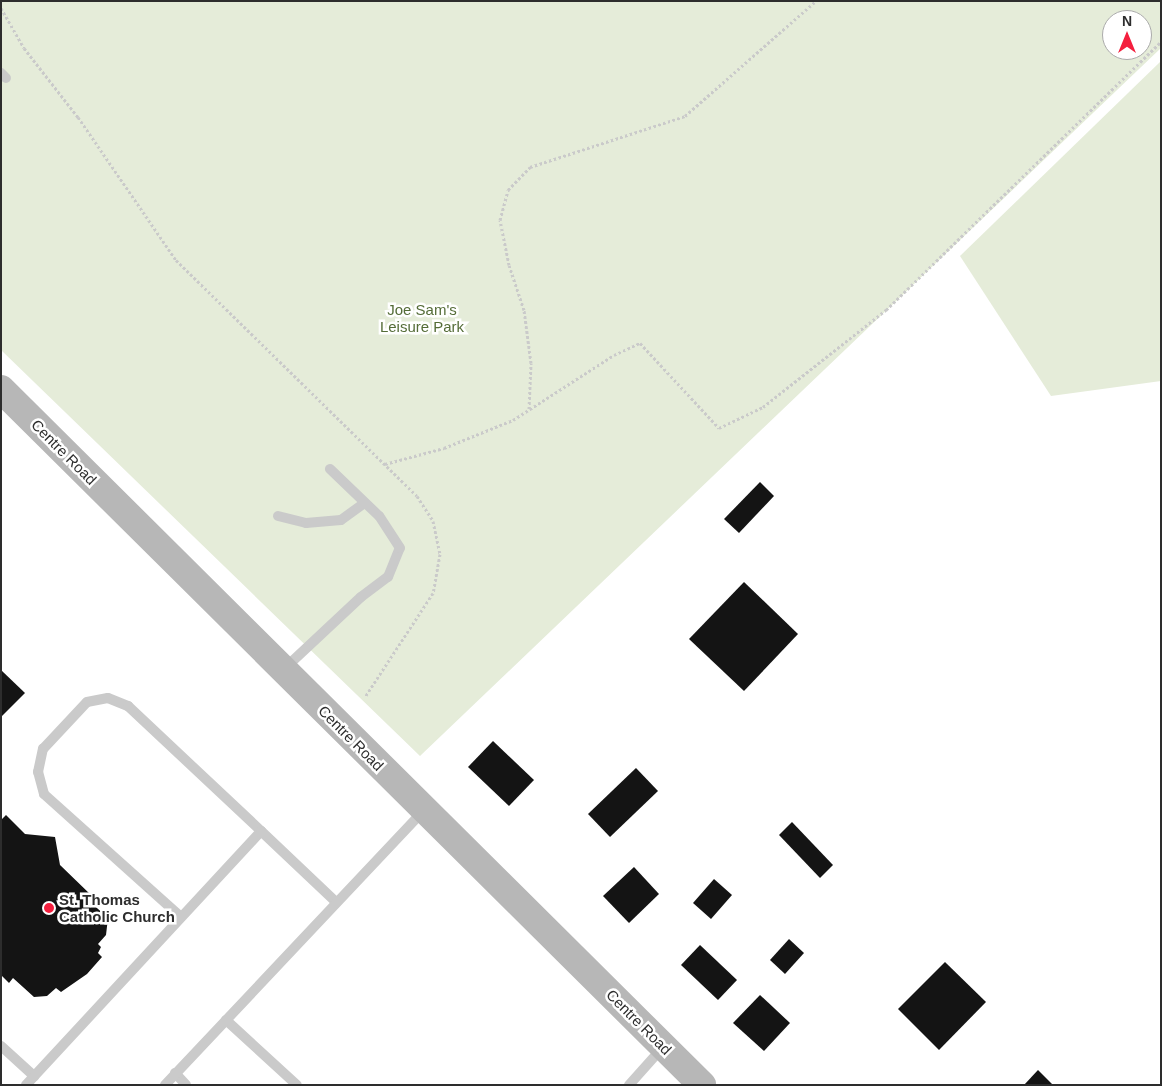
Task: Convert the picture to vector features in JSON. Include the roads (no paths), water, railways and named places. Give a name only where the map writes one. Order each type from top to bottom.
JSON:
[{"type":"main road","name":"Centre Road","points":[[1,389],[702,1085]]},
{"type":"lane","points":[[283,670],[361,597],[388,577],[400,548],[379,516],[330,469]]},
{"type":"lane","points":[[278,516],[306,523],[341,520],[364,503]]},
{"type":"lane","points":[[181,917],[44,794],[38,772],[43,749],[88,702],[108,698],[128,706],[336,902]]},
{"type":"lane","points":[[165,1085],[424,810]]},
{"type":"lane","points":[[26,1085],[261,831]]},
{"type":"lane","points":[[226,1020],[297,1085]]},
{"type":"lane","points":[[1,1046],[34,1076]]},
{"type":"lane","points":[[629,1085],[664,1047]]},
{"type":"lane","points":[[175,1074],[186,1085]]},
{"type":"place","name":"St. Thomas Catholic Church","points":[[49,908]]},
{"type":"park label","name":"Joe Sam's Leisure Park","points":[[422,318]]}]
